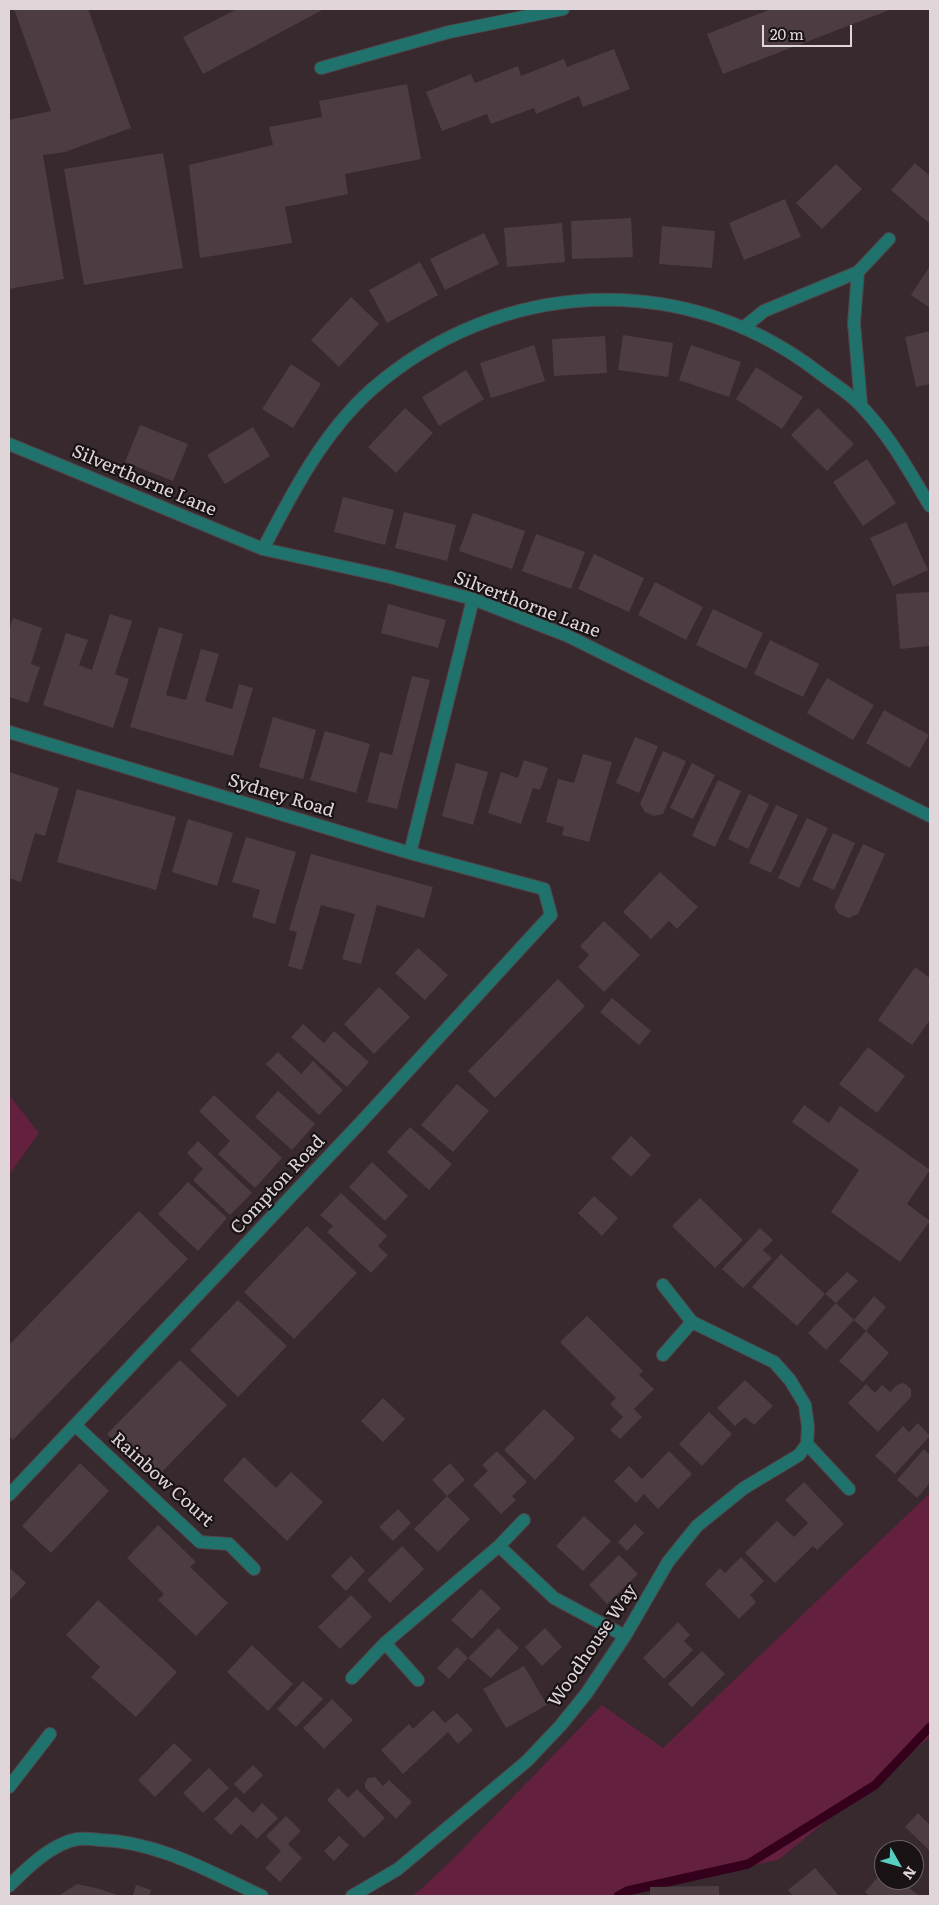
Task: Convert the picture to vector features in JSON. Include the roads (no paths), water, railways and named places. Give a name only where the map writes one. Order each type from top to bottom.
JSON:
[{"type":"street","points":[[321,68],[449,32],[563,9]]},
{"type":"street","points":[[743,328],[764,311],[858,272],[889,239]]},
{"type":"street","points":[[858,272],[854,323],[861,405]]},
{"type":"street","points":[[263,549],[300,479],[336,429],[370,391],[415,357],[463,329],[538,307],[589,298],[635,299],[708,314],[743,328],[794,354],[861,405],[893,445],[930,506]]},
{"type":"street","name":"Silverthorne Lane","points":[[9,444],[263,549],[390,577],[473,599],[568,636],[930,816]]},
{"type":"street","points":[[410,853],[473,599]]},
{"type":"street","name":"Sydney Road","points":[[9,732],[410,853],[544,889]]},
{"type":"street","name":"Compton Road","points":[[9,1495],[363,1120],[551,915],[544,889]]},
{"type":"street","points":[[663,1285],[692,1322],[774,1362],[790,1380],[805,1405],[808,1427],[807,1444],[849,1489]]},
{"type":"street","points":[[663,1355],[692,1322]]},
{"type":"street","name":"Rainbow Court","points":[[75,1425],[200,1542],[229,1544],[254,1569]]},
{"type":"street","name":"Woodhouse Way","points":[[352,1896],[398,1869],[527,1761],[562,1725],[586,1694],[626,1636],[668,1562],[697,1526],[744,1488],[799,1455],[807,1444]]},
{"type":"street","points":[[352,1678],[385,1643],[498,1546],[524,1520]]},
{"type":"street","points":[[498,1546],[554,1598],[626,1636]]},
{"type":"street","points":[[385,1643],[418,1680]]},
{"type":"street","points":[[9,1786],[50,1734]]},
{"type":"street","points":[[9,1886],[51,1850],[77,1839],[123,1840],[166,1851],[262,1896]]},
{"type":"waterway","points":[[618,1896],[627,1891],[748,1864],[875,1785],[930,1727]]}]
